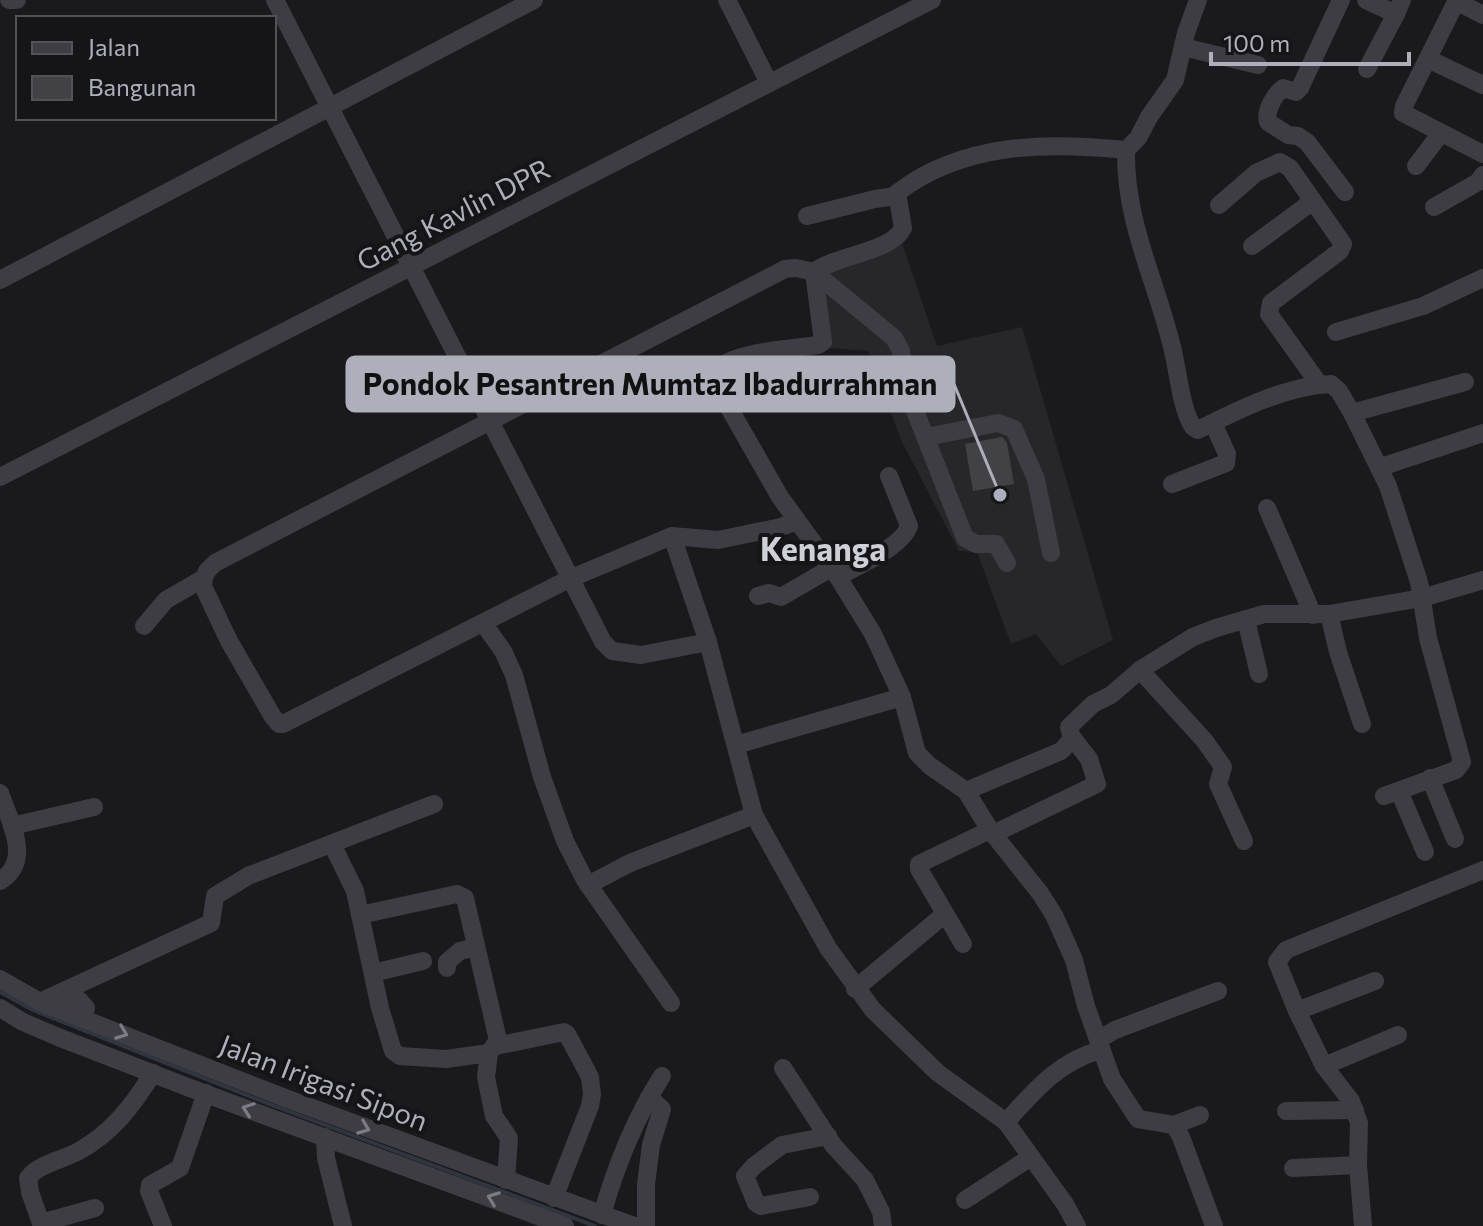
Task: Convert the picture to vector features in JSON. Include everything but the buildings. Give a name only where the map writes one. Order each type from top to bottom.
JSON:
[{"type":"street","points":[[9,0],[17,0]]},
{"type":"street","points":[[275,0],[593,626],[612,651],[641,655],[708,642]]},
{"type":"street","points":[[0,280],[534,0]]},
{"type":"street","points":[[727,0],[769,83]]},
{"type":"street","name":"Gang Kavlin DPR","points":[[0,477],[932,0]]},
{"type":"street","points":[[1198,0],[1175,80],[1138,138],[1126,150],[1126,176],[1135,233],[1171,341],[1190,423],[1198,430],[1266,399],[1319,384],[1331,384],[1339,391],[1381,467],[1422,598],[1428,638],[1462,757],[1456,770],[1391,794],[1425,852]]},
{"type":"street","points":[[1341,0],[1300,88],[1296,92],[1283,88],[1278,92],[1267,116],[1268,122],[1277,128],[1307,142],[1345,192]]},
{"type":"street","points":[[1366,0],[1399,7],[1367,69]]},
{"type":"street","points":[[1483,15],[1456,1],[1403,113],[1483,154]]},
{"type":"street","points":[[1183,47],[1258,65]]},
{"type":"street","points":[[1428,59],[1483,85]]},
{"type":"street","points":[[1416,166],[1441,133]]},
{"type":"street","points":[[807,216],[896,196],[913,182],[950,164],[996,151],[1041,145],[1126,150]]},
{"type":"street","points":[[1219,205],[1256,173],[1280,162],[1290,168],[1343,244],[1343,248],[1271,303],[1269,310],[1319,384]]},
{"type":"street","points":[[1434,207],[1478,182],[1483,175]]},
{"type":"street","points":[[814,272],[827,263],[893,240],[899,235],[903,228],[896,196]]},
{"type":"street","points":[[1252,246],[1313,201]]},
{"type":"street","points":[[797,521],[718,540],[672,536],[569,579],[296,719],[279,724],[229,641],[203,586],[207,571],[215,563],[785,269],[796,268],[814,272],[894,338],[901,351],[908,393],[965,538],[976,544],[996,544],[1007,563]]},
{"type":"street","points":[[814,272],[823,342],[736,358],[720,368],[717,379],[720,392],[797,521],[835,573],[873,634],[902,697],[917,753],[966,791],[991,832],[1054,915],[1074,960],[1112,1079],[1138,1119],[1174,1125],[1200,1115]]},
{"type":"street","points":[[1336,332],[1423,306],[1483,278]]},
{"type":"street","points":[[1352,413],[1465,382]]},
{"type":"street","points":[[926,437],[998,423],[1014,429],[1036,479],[1051,553]]},
{"type":"street","points":[[1172,484],[1222,466],[1227,461],[1227,454],[1213,423]]},
{"type":"street","points":[[1381,467],[1483,433]]},
{"type":"street","points":[[758,596],[769,593],[781,597],[904,537],[908,530],[889,476]]},
{"type":"street","points":[[1267,508],[1338,652],[1362,724]]},
{"type":"street","points":[[672,536],[708,642],[754,815],[828,948],[873,1010],[938,1073],[1006,1122],[1065,1204],[1077,1226]]},
{"type":"street","points":[[144,626],[166,600],[204,578]]},
{"type":"street","points":[[963,944],[919,869],[919,864],[928,857],[1097,784],[1089,759],[1072,737],[1069,727],[1093,704],[1111,695],[1140,670],[1193,637],[1264,614],[1321,615],[1422,598],[1483,580]]},
{"type":"street","points":[[1246,620],[1259,674]]},
{"type":"street","points":[[483,623],[503,651],[514,675],[542,777],[565,841],[588,885],[671,1003]]},
{"type":"street","points":[[1140,670],[1204,740],[1223,767],[1218,784],[1244,841]]},
{"type":"street","points":[[736,745],[902,697]]},
{"type":"street","points":[[966,791],[1056,754],[1072,737]]},
{"type":"street","points":[[1430,778],[1455,839]]},
{"type":"street","points":[[0,793],[12,826],[18,862],[13,871],[0,881]]},
{"type":"street","points":[[40,1002],[208,925],[214,915],[212,900],[219,892],[248,876],[434,804]]},
{"type":"street","points":[[12,826],[94,807]]},
{"type":"street","points":[[588,885],[630,863],[754,815]]},
{"type":"street","points":[[332,844],[355,891],[380,1008],[393,1051],[400,1056],[446,1059],[564,1032],[590,1077],[590,1106],[554,1198]]},
{"type":"street","points":[[1363,1226],[1358,1165],[1359,1123],[1355,1110],[1324,1066],[1277,962],[1286,950],[1483,870]]},
{"type":"street","points":[[360,915],[463,895],[498,1040],[492,1050],[486,1077],[494,1116],[509,1138],[506,1180]]},
{"type":"street","points":[[855,989],[945,914]]},
{"type":"street","points":[[447,968],[447,962],[460,951],[476,947]]},
{"type":"street","points":[[373,973],[423,961]]},
{"type":"street","name":"Jalan Irigasi Sipon","points":[[0,979],[40,1002],[81,1018],[369,1130],[634,1226]]},
{"type":"street","points":[[1297,1011],[1375,981]]},
{"type":"street","points":[[1006,1122],[1057,1069],[1100,1045],[1115,1030],[1218,991]]},
{"type":"street","name":"Jalan Irigasi Sipon","points":[[0,1008],[58,1037],[565,1226]]},
{"type":"street","points":[[1324,1066],[1398,1035]]},
{"type":"street","points":[[783,1068],[828,1136],[865,1180],[881,1212],[883,1226]]},
{"type":"street","points":[[95,1208],[42,1225],[28,1178],[38,1169],[78,1151],[107,1132],[130,1110],[153,1073]]},
{"type":"street","points":[[602,1215],[617,1163],[662,1076]]},
{"type":"street","points":[[163,1226],[149,1191],[150,1185],[180,1168],[206,1093]]},
{"type":"street","points":[[646,1226],[646,1184],[651,1145],[662,1109],[649,1097]]},
{"type":"street","points":[[1286,1111],[1355,1110]]},
{"type":"street","points":[[1174,1125],[1214,1226]]},
{"type":"street","points":[[810,1197],[761,1206],[756,1203],[745,1176],[782,1145],[828,1136]]},
{"type":"street","points":[[325,1137],[326,1158],[343,1226]]},
{"type":"street","points":[[965,1200],[1031,1157]]},
{"type":"street","points":[[1293,1168],[1358,1165]]},
{"type":"shaded area","points":[[902,243],[937,346],[1022,327],[1113,640],[1061,666],[1036,634],[1011,644],[977,552],[959,551],[901,440],[868,351],[831,348],[820,288],[820,271]]},
{"type":"waterway","points":[[0,992],[33,1010],[269,1104],[595,1226]]},
{"type":"place","name":"Pondok Pesantren Mumtaz Ibadurrahman","points":[[1000,495]]},
{"type":"district","name":"Kenanga","points":[[823,548]]}]
